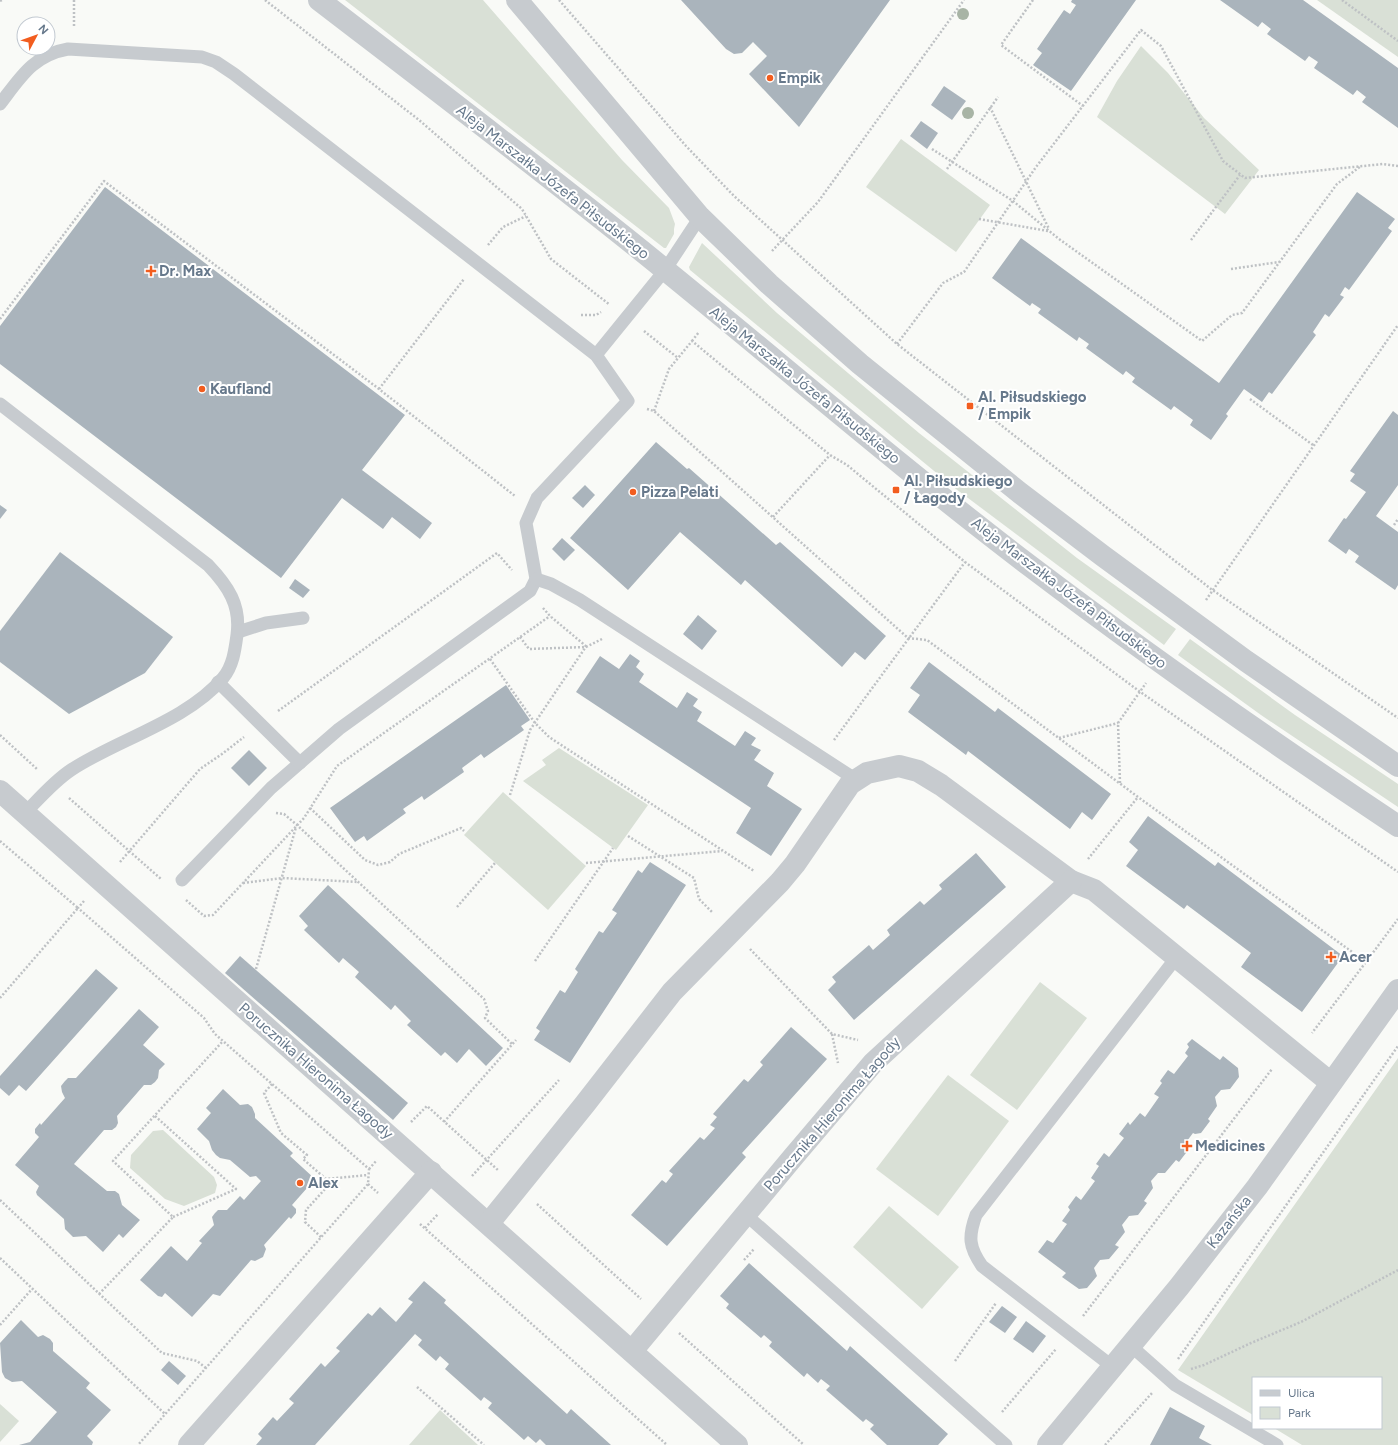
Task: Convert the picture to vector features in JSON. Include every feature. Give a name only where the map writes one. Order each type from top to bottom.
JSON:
[{"type":"street","name":"Aleja Marszałka Józefa Piłsudskiego","points":[[319,0],[569,193],[717,312],[906,468],[1028,564],[1162,663],[1313,770],[1398,826]]},
{"type":"street","points":[[517,0],[700,218],[754,270],[860,364],[1020,493],[1234,652],[1398,766]]},
{"type":"street","points":[[489,1223],[519,1188],[672,992],[780,882],[795,864],[843,793],[855,779],[867,773],[889,767],[899,766],[918,771],[941,784],[1071,881],[1094,890],[1331,1083]]},
{"type":"street","name":"Porucznika Hieronima Łagody","points":[[0,791],[24,814],[489,1223],[737,1445]]},
{"type":"street","name":"Porucznika Hieronima Łagody","points":[[632,1351],[856,1082],[888,1048],[1071,881]]},
{"type":"street","name":"Kazańska","points":[[1048,1445],[1179,1287],[1257,1187],[1398,990]]},
{"type":"street","points":[[189,1445],[431,1172]]},
{"type":"lane","points":[[0,104],[20,78],[41,58],[53,52],[74,50],[202,57],[216,62],[240,78],[596,355],[628,401],[537,498],[526,523],[536,579],[530,591],[339,729],[271,788],[182,880]]},
{"type":"lane","points":[[596,355],[665,270],[700,218]]},
{"type":"lane","points":[[0,404],[208,565],[224,582],[232,597],[237,612],[238,632],[233,659],[224,677],[210,691],[164,721],[71,770],[54,784],[24,814]]},
{"type":"lane","points":[[536,579],[551,584],[580,600],[855,779]]},
{"type":"lane","points":[[238,632],[266,623],[303,618]]},
{"type":"lane","points":[[218,682],[300,763]]},
{"type":"lane","points":[[1113,1367],[982,1266],[974,1254],[971,1242],[971,1229],[976,1215],[1176,958]]},
{"type":"lane","points":[[745,1214],[1006,1445]]},
{"type":"lane","points":[[1131,1346],[1175,1385],[1277,1445]]},
{"type":"path","points":[[74,0],[74,50]]},
{"type":"path","points":[[265,0],[419,120],[522,209],[551,259],[678,358]]},
{"type":"path","points":[[559,0],[686,146],[734,196],[897,344],[1212,589],[1398,718]]},
{"type":"path","points":[[754,270],[783,241],[818,202],[964,0]]},
{"type":"path","points":[[1033,0],[1001,45],[1083,106]]},
{"type":"path","points":[[1342,0],[1398,41]]},
{"type":"path","points":[[897,344],[943,283],[964,272],[1036,167],[1141,30],[1161,46],[1223,161],[1245,178],[1383,164],[1397,166],[1398,163]]},
{"type":"path","points":[[947,169],[998,97]]},
{"type":"path","points":[[990,107],[1050,231]]},
{"type":"path","points":[[932,149],[1013,201],[1050,231],[1202,341],[1232,315],[1242,313],[1337,184],[1361,166]]},
{"type":"path","points":[[1191,240],[1240,175]]},
{"type":"path","points":[[0,320],[104,181],[379,389],[532,509]]},
{"type":"path","points":[[379,389],[503,227],[526,216]]},
{"type":"path","points":[[979,219],[1050,231]]},
{"type":"path","points":[[1231,269],[1280,262]]},
{"type":"path","points":[[654,411],[669,369],[717,312]]},
{"type":"path","points":[[1204,602],[1398,325]]},
{"type":"path","points":[[692,341],[830,455],[847,464],[965,562],[1140,691],[1398,872]]},
{"type":"path","points":[[1250,399],[1313,445]]},
{"type":"path","points":[[773,517],[830,455]]},
{"type":"path","points":[[1394,525],[1398,519]]},
{"type":"path","points":[[164,881],[129,851],[200,769],[222,754],[260,723],[497,552],[550,616],[586,647]]},
{"type":"path","points":[[822,757],[965,562]]},
{"type":"path","points":[[181,896],[204,916],[213,915],[297,825],[310,808],[337,766],[550,616]]},
{"type":"path","points":[[520,637],[529,649],[586,647],[606,638]]},
{"type":"path","points":[[510,795],[530,730],[586,647]]},
{"type":"path","points":[[490,659],[535,722],[549,737],[758,874]]},
{"type":"path","points":[[1120,784],[1118,723],[1148,680]]},
{"type":"path","points":[[1058,738],[1118,723]]},
{"type":"path","points":[[1071,881],[1138,797]]},
{"type":"path","points":[[310,808],[365,860],[378,865],[390,862],[399,854],[461,828],[464,831]]},
{"type":"path","points":[[271,812],[284,814],[297,825],[484,999],[488,1011],[485,1018],[512,1044]]},
{"type":"path","points":[[256,969],[297,825]]},
{"type":"path","points":[[0,840],[204,1018],[215,1034],[369,1169]]},
{"type":"path","points":[[535,961],[613,848]]},
{"type":"path","points":[[586,863],[722,851]]},
{"type":"path","points":[[457,907],[495,863]]},
{"type":"path","points":[[242,883],[282,878],[358,882]]},
{"type":"path","points":[[0,998],[78,908]]},
{"type":"path","points":[[1366,962],[1398,919]]},
{"type":"path","points":[[832,1034],[839,1064]]},
{"type":"path","points":[[444,1122],[516,1040]]},
{"type":"path","points":[[173,1217],[113,1161],[223,1041]]},
{"type":"path","points":[[1105,1445],[1166,1376],[1398,1046]]},
{"type":"path","points":[[425,1228],[559,1080]]},
{"type":"path","points":[[272,1084],[264,1093],[282,1133],[307,1155],[303,1159],[326,1179],[368,1176]]},
{"type":"path","points":[[138,1445],[368,1184],[369,1169],[394,1140],[427,1106],[804,1445]]},
{"type":"path","points":[[99,1294],[173,1217],[236,1189],[155,1116]]},
{"type":"path","points":[[321,1237],[305,1222],[306,1210],[326,1188],[326,1179]]},
{"type":"path","points":[[0,1200],[162,1353],[197,1361],[206,1368]]},
{"type":"path","points":[[417,1222],[667,1445]]},
{"type":"path","points":[[0,1258],[165,1414]]},
{"type":"path","points":[[1166,1376],[1204,1366],[1251,1343],[1301,1322],[1398,1270]]},
{"type":"path","points":[[955,1361],[1008,1287]]},
{"type":"path","points":[[0,1325],[32,1289]]},
{"type":"path","points":[[417,1387],[484,1445]]},
{"type":"green space","points":[[345,0],[483,0],[622,160],[669,208],[675,224],[674,234],[666,248],[664,248]]},
{"type":"green space","points":[[1317,0],[1398,0],[1398,57]]},
{"type":"green space","points":[[1141,46],[1168,73],[1204,118],[1259,170],[1225,214],[1097,117],[1117,81]]},
{"type":"green space","points":[[901,139],[990,205],[956,252],[866,187]]},
{"type":"green space","points":[[702,243],[777,313],[919,433],[1077,558],[1176,629],[1164,645],[956,489],[690,270],[689,267]]},
{"type":"green space","points":[[1190,639],[1295,715],[1398,784],[1398,807],[1261,715],[1178,655]]},
{"type":"green space","points":[[559,748],[648,805],[616,850],[523,781],[546,765],[542,760]]},
{"type":"green space","points":[[503,792],[586,866],[548,910],[464,835]]},
{"type":"green space","points":[[1040,982],[1087,1018],[1017,1110],[970,1075]]},
{"type":"green space","points":[[1398,1058],[1398,1445],[1302,1445],[1276,1429],[1382,1429],[1382,1377],[1252,1377],[1252,1414],[1178,1370]]},
{"type":"green space","points":[[948,1075],[1009,1121],[938,1216],[876,1169]]},
{"type":"green space","points":[[163,1130],[214,1177],[217,1185],[215,1193],[184,1206],[165,1199],[130,1168],[131,1155],[153,1131]]},
{"type":"green space","points":[[889,1206],[959,1267],[922,1309],[853,1247]]},
{"type":"green space","points":[[0,1404],[19,1421],[0,1442]]},
{"type":"green space","points":[[440,1410],[478,1445],[409,1445]]},
{"type":"building","points":[[681,0],[890,0],[799,127],[749,74],[767,56],[753,42],[742,53],[734,54],[726,49]]},
{"type":"building","points":[[1072,0],[1136,0],[1071,91],[1033,65],[1042,53],[1037,49],[1064,10],[1070,14],[1076,5],[1071,2]]},
{"type":"building","points":[[1220,0],[1303,0],[1398,68],[1398,128],[1362,102],[1366,97],[1357,90],[1353,95],[1314,68],[1318,62],[1309,56],[1305,61],[1267,34],[1271,29],[1262,22],[1258,27]]},
{"type":"building","points":[[944,86],[966,101],[952,120],[931,105]]},
{"type":"building","points":[[921,121],[938,133],[927,149],[910,136]]},
{"type":"building","name":"Kaufland","points":[[105,187],[405,415],[362,470],[432,523],[420,539],[392,517],[383,529],[342,498],[281,578],[0,364],[0,326]]},
{"type":"building","points":[[1357,192],[1395,219],[1388,228],[1392,231],[1349,290],[1345,287],[1340,295],[1344,297],[1329,317],[1325,314],[1313,332],[1316,335],[1272,394],[1269,392],[1262,402],[1244,389],[1226,414],[1228,416],[1211,440],[1190,425],[1193,420],[1174,406],[1171,410],[1132,382],[1135,378],[1126,371],[1123,375],[1086,348],[1089,344],[1079,337],[1077,341],[1038,313],[1041,309],[1032,303],[1030,306],[992,278],[1021,238],[1219,383]]},
{"type":"building","points":[[1393,411],[1398,415],[1398,485],[1376,516],[1398,532],[1398,585],[1395,590],[1355,562],[1359,556],[1349,549],[1346,554],[1328,541],[1344,518],[1346,519],[1366,492],[1350,481],[1355,474],[1350,471]]},
{"type":"building","points":[[656,442],[687,469],[689,468],[776,545],[780,542],[886,636],[865,660],[855,652],[842,667],[745,580],[741,585],[680,532],[628,590],[570,538]]},
{"type":"building","points":[[585,485],[595,495],[583,508],[572,498]]},
{"type":"building","points":[[0,505],[7,510],[0,519]]},
{"type":"building","points":[[562,538],[575,550],[564,561],[552,549]]},
{"type":"building","points":[[60,552],[173,637],[145,673],[69,714],[0,662],[0,631]]},
{"type":"building","points":[[295,579],[310,590],[303,598],[289,588]]},
{"type":"building","points":[[698,615],[717,631],[702,650],[683,634]]},
{"type":"building","points":[[630,654],[640,661],[636,667],[644,674],[639,682],[677,708],[687,692],[698,699],[693,706],[702,712],[697,721],[735,746],[745,731],[756,738],[751,745],[761,750],[754,760],[774,773],[767,786],[802,809],[771,856],[736,833],[751,808],[576,692],[600,656],[619,669]]},
{"type":"building","points":[[929,662],[995,712],[998,708],[1111,794],[1092,820],[1082,812],[1070,829],[968,751],[966,755],[908,712],[920,695],[910,688]]},
{"type":"building","points":[[506,685],[530,720],[521,726],[524,730],[484,758],[481,754],[462,768],[464,772],[424,800],[422,796],[403,809],[406,813],[367,841],[364,836],[355,842],[330,808]]},
{"type":"building","points":[[249,750],[267,768],[249,786],[231,768]]},
{"type":"building","points":[[1148,816],[1215,866],[1218,862],[1343,956],[1302,1012],[1241,967],[1251,953],[1187,905],[1184,909],[1126,866],[1138,850],[1129,842]]},
{"type":"building","points":[[976,853],[1006,887],[854,1020],[828,990],[836,982],[832,977],[869,945],[873,950],[890,935],[887,930],[920,901],[924,905],[942,889],[939,885]]},
{"type":"building","points":[[650,862],[686,885],[570,1063],[534,1040],[540,1031],[536,1028],[560,990],[565,993],[578,972],[575,969],[599,931],[603,933],[617,913],[612,910],[638,870],[642,873]]},
{"type":"building","points":[[328,885],[503,1048],[486,1066],[469,1049],[457,1063],[445,1052],[441,1056],[407,1025],[411,1021],[395,1005],[391,1010],[355,977],[359,972],[343,958],[339,963],[304,930],[308,926],[299,916]]},
{"type":"building","points":[[240,956],[408,1103],[393,1120],[225,973]]},
{"type":"building","points":[[96,969],[118,988],[26,1091],[19,1085],[9,1096],[0,1088],[0,1076]]},
{"type":"building","points":[[139,1009],[159,1027],[143,1045],[165,1064],[159,1070],[158,1078],[155,1082],[151,1085],[144,1085],[117,1116],[118,1123],[116,1127],[112,1130],[104,1130],[74,1164],[107,1191],[115,1191],[119,1194],[122,1205],[140,1220],[123,1238],[119,1234],[103,1252],[86,1236],[73,1237],[65,1229],[64,1219],[37,1195],[36,1192],[39,1186],[15,1165],[39,1137],[35,1133],[35,1129],[40,1123],[41,1125],[65,1098],[61,1086],[68,1078],[76,1078]]},
{"type":"building","points":[[791,1027],[827,1059],[742,1153],[746,1157],[667,1246],[631,1215],[662,1180],[666,1183],[673,1174],[669,1171],[700,1137],[704,1140],[715,1128],[710,1125],[717,1117],[713,1114],[744,1079],[748,1082],[763,1065],[760,1062]]},
{"type":"building","points":[[1192,1039],[1220,1060],[1223,1056],[1238,1068],[1239,1077],[1230,1089],[1221,1090],[1215,1097],[1217,1106],[1208,1119],[1210,1121],[1201,1133],[1193,1133],[1187,1141],[1189,1149],[1179,1162],[1176,1160],[1165,1173],[1158,1173],[1151,1181],[1153,1188],[1144,1201],[1147,1203],[1138,1215],[1129,1216],[1122,1225],[1125,1232],[1115,1245],[1119,1247],[1109,1259],[1100,1260],[1094,1268],[1097,1276],[1087,1288],[1079,1289],[1062,1277],[1066,1273],[1038,1252],[1047,1240],[1053,1243],[1067,1224],[1062,1221],[1070,1210],[1068,1207],[1076,1196],[1081,1200],[1095,1181],[1091,1178],[1099,1166],[1096,1164],[1104,1153],[1109,1157],[1124,1138],[1119,1134],[1128,1122],[1130,1125],[1140,1113],[1145,1117],[1159,1097],[1154,1094],[1162,1083],[1160,1081],[1168,1070],[1174,1074],[1188,1056],[1185,1053],[1189,1047],[1187,1044]]},
{"type":"building","points":[[223,1089],[240,1105],[248,1104],[252,1107],[255,1118],[293,1153],[290,1156],[315,1179],[292,1205],[296,1209],[296,1213],[291,1219],[289,1217],[264,1245],[266,1249],[263,1257],[255,1261],[251,1260],[220,1296],[213,1294],[192,1317],[165,1293],[162,1297],[158,1296],[140,1280],[171,1246],[187,1261],[202,1243],[199,1241],[214,1225],[212,1217],[215,1213],[218,1210],[227,1210],[240,1196],[244,1200],[261,1181],[256,1176],[250,1177],[230,1160],[220,1158],[216,1155],[212,1150],[209,1141],[197,1129],[211,1113],[206,1108]]},
{"type":"building","points":[[749,1263],[847,1351],[850,1346],[948,1434],[938,1445],[887,1445],[870,1429],[874,1425],[866,1419],[863,1422],[826,1390],[830,1386],[821,1379],[818,1383],[807,1373],[804,1377],[769,1346],[772,1342],[764,1335],[761,1338],[726,1308],[729,1304],[720,1296]]},
{"type":"building","points":[[424,1281],[446,1300],[444,1303],[567,1414],[571,1409],[611,1445],[546,1445],[540,1439],[536,1443],[528,1436],[524,1440],[488,1408],[492,1403],[484,1397],[481,1401],[445,1369],[449,1364],[440,1356],[436,1361],[418,1345],[422,1340],[415,1334],[315,1445],[256,1445],[262,1438],[258,1434],[273,1417],[277,1421],[294,1403],[289,1399],[321,1363],[325,1367],[340,1351],[336,1348],[368,1313],[372,1316],[380,1307],[396,1322],[413,1302],[408,1299]]},
{"type":"building","points":[[1002,1306],[1017,1317],[1005,1333],[989,1322]]},
{"type":"building","points":[[21,1320],[38,1337],[43,1335],[50,1339],[53,1343],[53,1351],[90,1383],[86,1388],[111,1410],[87,1436],[93,1442],[92,1445],[19,1445],[30,1442],[57,1412],[22,1381],[12,1382],[5,1378],[2,1372],[0,1343]]},
{"type":"building","points":[[1026,1321],[1046,1336],[1033,1353],[1013,1339]]},
{"type":"building","points":[[169,1361],[186,1376],[178,1385],[161,1370]]},
{"type":"building","points":[[1170,1407],[1205,1426],[1199,1438],[1212,1445],[1150,1445]]},
{"type":"place","name":"Empik","points":[[770,78]]},
{"type":"place","name":"Dr. Max","points":[[151,271]]},
{"type":"place","name":"Kaufland","points":[[202,389]]},
{"type":"place","name":"Al. Piłsudskiego / Empik","points":[[970,406]]},
{"type":"place","name":"Al. Piłsudskiego / Łagody","points":[[896,490]]},
{"type":"place","name":"Pizza Pelati","points":[[633,492]]},
{"type":"place","name":"Acer","points":[[1331,957]]},
{"type":"place","name":"Medicines","points":[[1187,1146]]},
{"type":"place","name":"Alex","points":[[300,1183]]}]
